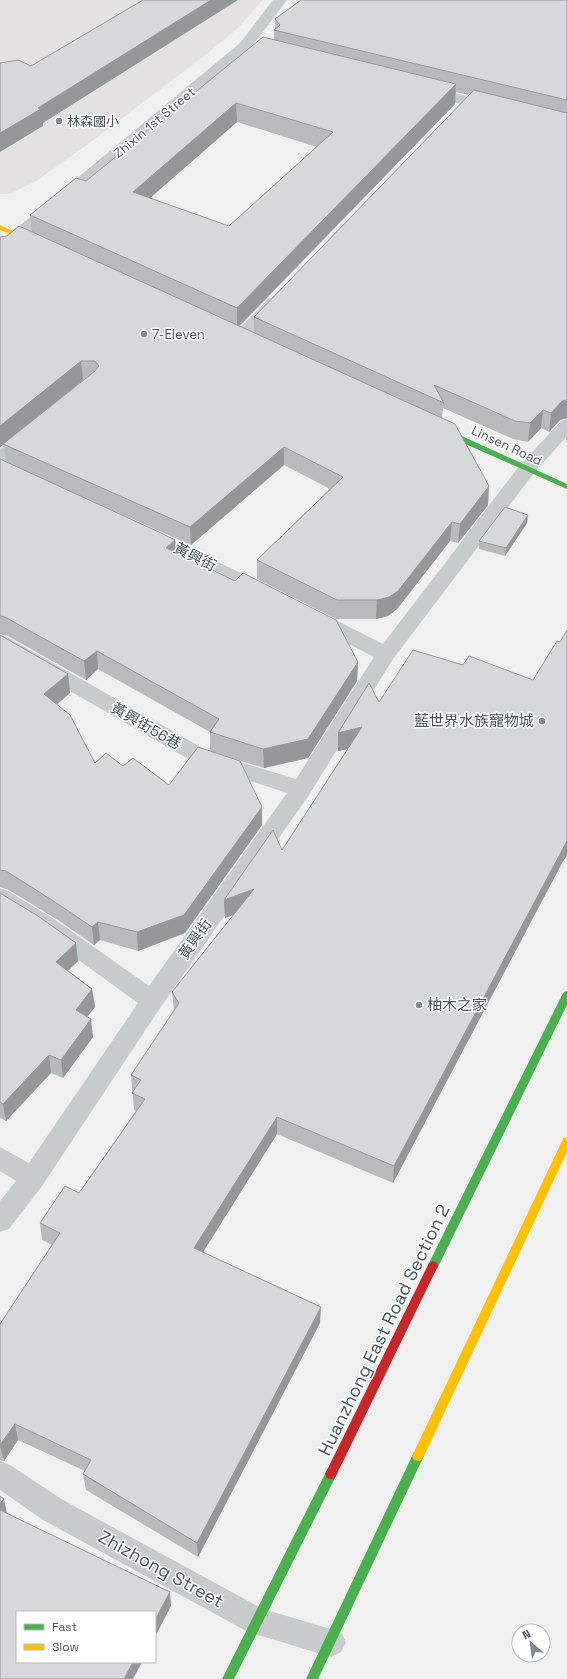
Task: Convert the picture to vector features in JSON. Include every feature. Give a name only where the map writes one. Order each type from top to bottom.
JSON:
[{"type":"main road","points":[[0,227],[48,248]]},
{"type":"main road","name":"Linsen Road","points":[[427,423],[567,487]]},
{"type":"main road","name":"Huanzhong East Road Section 2","points":[[228,1679],[258,1622],[567,995]]},
{"type":"main road","points":[[312,1679],[331,1642],[567,1141]]},
{"type":"lane","name":"Zhixin 1st Street","points":[[0,250],[19,236],[245,46],[280,0]]},
{"type":"lane","points":[[245,46],[261,50]]},
{"type":"lane","points":[[414,88],[463,107],[506,111]]},
{"type":"lane","points":[[241,337],[285,291]]},
{"type":"lane","points":[[2,466],[42,424]]},
{"type":"lane","name":"黃興街","points":[[0,1221],[33,1178],[152,1001],[301,789],[386,654],[528,469],[567,425]]},
{"type":"lane","name":"黃興街","points":[[135,529],[282,601]]},
{"type":"lane","points":[[302,612],[386,654]]},
{"type":"lane","name":"黃興街56巷","points":[[0,642],[205,759],[301,789]]},
{"type":"lane","points":[[0,897],[49,927],[152,1001]]},
{"type":"lane","points":[[0,1158],[33,1178]]},
{"type":"lane","name":"Zhizhong Street","points":[[0,1474],[53,1510],[258,1622],[331,1642]]},
{"type":"shaded area","name":"林森國小","points":[[0,0],[263,0],[238,28],[208,53],[84,147],[36,181],[10,194],[0,194]]},
{"type":"building","points":[[143,0],[211,0],[38,108],[41,109],[0,133],[0,63],[18,60],[31,66]]},
{"type":"building","points":[[301,0],[567,0],[567,100],[274,30],[280,25],[275,19]]},
{"type":"building","points":[[263,37],[456,84],[237,308],[30,215],[76,178],[86,181]],"holes":[[[236,103],[333,132],[229,226],[133,192]]]},
{"type":"building","points":[[474,90],[567,113],[567,400],[562,401],[551,413],[543,410],[530,423],[515,421],[434,385],[444,403],[254,317]]},
{"type":"building","points":[[19,226],[455,424],[489,486],[460,524],[452,522],[398,591],[389,597],[377,600],[337,600],[257,560],[343,477],[284,447],[190,527],[3,444],[95,371],[99,366],[95,361],[81,361],[0,426],[0,237],[7,236]]},
{"type":"building","points":[[0,459],[175,540],[166,548],[235,581],[243,573],[336,620],[358,662],[308,739],[263,749],[210,732],[219,719],[97,651],[84,661],[5,617],[0,616]]},
{"type":"building","points":[[505,507],[528,515],[506,548],[479,541]]},
{"type":"building","points":[[567,630],[567,841],[394,1166],[277,1117],[194,1248],[321,1307],[197,1543],[83,1474],[91,1460],[15,1424],[0,1445],[0,1324],[60,1233],[40,1223],[65,1186],[79,1193],[145,1099],[132,1093],[141,1080],[131,1075],[179,1003],[172,992],[254,889],[224,900],[273,830],[282,850],[362,727],[338,733],[369,683],[379,702],[413,650],[463,665],[469,656],[533,680],[557,641],[560,642]]},
{"type":"building","points":[[0,635],[68,674],[44,694],[70,715],[95,763],[106,753],[123,766],[133,758],[169,785],[198,747],[240,761],[262,807],[184,915],[137,932],[98,922],[92,927],[6,871],[0,870]]},
{"type":"building","points":[[0,893],[38,916],[76,943],[56,962],[92,989],[76,1010],[91,1019],[61,1060],[49,1055],[3,1104],[0,1102]]},
{"type":"building","points":[[0,1496],[4,1499],[0,1503]]},
{"type":"building","points":[[0,1510],[170,1592],[156,1618],[156,1611],[16,1611],[16,1663],[132,1663],[124,1679],[0,1679]]},
{"type":"traffic: fast","points":[[437,428],[567,487]]},
{"type":"traffic: fast","points":[[433,1266],[567,995]]},
{"type":"traffic: fast","points":[[312,1679],[418,1456]]},
{"type":"traffic: fast","points":[[228,1679],[331,1474]]},
{"type":"traffic: slow","points":[[0,227],[39,245]]},
{"type":"traffic: slow","points":[[418,1456],[567,1141]]},
{"type":"traffic: jam","points":[[331,1474],[433,1266]]},
{"type":"place","name":"林森國小","points":[[59,121]]},
{"type":"place","name":"7-Eleven","points":[[144,334]]},
{"type":"place","name":"藍世界水族寵物城","points":[[542,721]]},
{"type":"place","name":"柚木之家","points":[[419,1005]]}]
